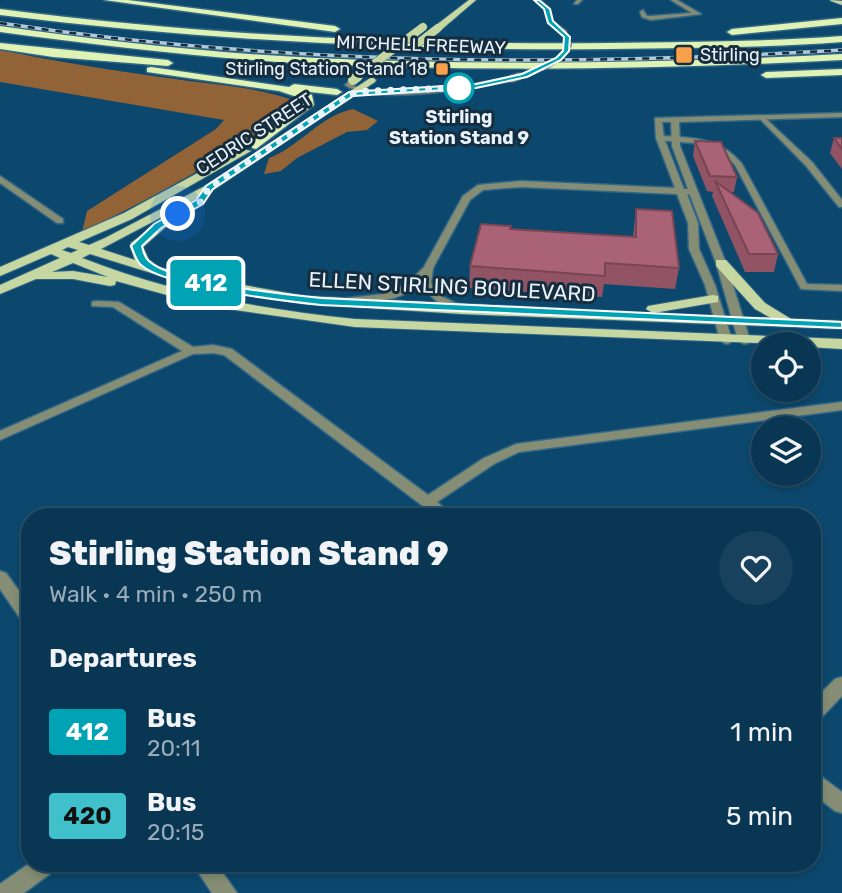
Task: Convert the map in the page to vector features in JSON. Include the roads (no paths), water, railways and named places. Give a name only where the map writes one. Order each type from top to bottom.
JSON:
[{"type":"highway","points":[[108,0],[352,30]]},
{"type":"highway","points":[[0,3],[226,36]]},
{"type":"highway","name":"MITCHELL FREEWAY","points":[[0,12],[135,29],[374,43],[701,46],[842,39]]},
{"type":"highway","points":[[720,33],[842,23]]},
{"type":"highway","name":"MITCHELL FREEWAY","points":[[0,29],[153,48],[308,59],[466,65],[596,66],[842,57]]},
{"type":"highway","points":[[403,33],[506,35]]},
{"type":"highway","points":[[545,35],[660,34]]},
{"type":"highway","points":[[0,39],[133,52],[308,59]]},
{"type":"highway","points":[[0,46],[299,92],[308,97],[310,103],[256,145]]},
{"type":"highway","points":[[41,52],[90,58],[273,69],[447,76],[607,78]]},
{"type":"highway","points":[[749,76],[842,72]]},
{"type":"highway","points":[[254,85],[337,92]]},
{"type":"main road","name":"CEDRIC STREET","points":[[0,290],[89,250],[209,188],[363,88],[435,24],[473,0]]},
{"type":"main road","points":[[833,0],[842,3]]},
{"type":"main road","name":"CEDRIC STREET","points":[[0,272],[128,216],[256,145],[337,92],[423,27],[435,24]]},
{"type":"main road","points":[[162,274],[143,262],[136,246],[157,226],[200,202],[209,188]]},
{"type":"main road","name":"ELLEN STIRLING BOULEVARD","points":[[68,243],[162,274],[246,292],[336,303],[842,325]]},
{"type":"main road","name":"ELLEN STIRLING BOULEVARD","points":[[51,250],[123,279],[189,297],[293,317],[355,323],[842,344]]},
{"type":"main road","points":[[721,263],[760,306],[792,324]]},
{"type":"main road","points":[[29,278],[73,275],[189,297]]},
{"type":"main road","points":[[590,316],[624,309],[660,309],[713,299]]},
{"type":"street","points":[[726,340],[694,249],[693,223],[661,140],[659,120],[842,115]]},
{"type":"street","points":[[675,120],[676,141],[721,263],[744,340]]},
{"type":"street","points":[[0,179],[60,221]]},
{"type":"street","points":[[336,303],[401,293],[428,268],[466,198],[481,187],[521,184],[694,192]]},
{"type":"street","points":[[428,268],[426,283],[437,298],[462,310]]},
{"type":"street","points":[[96,304],[115,304],[191,351]]},
{"type":"street","points":[[0,436],[191,351],[213,349],[228,352],[435,508]]},
{"type":"street","points":[[427,502],[489,461],[516,448],[842,406]]},
{"type":"street","points":[[0,577],[21,606]]},
{"type":"street","points":[[821,705],[842,684]]},
{"type":"street","points":[[821,788],[842,804]]},
{"type":"street","points":[[6,893],[35,872]]},
{"type":"street","points":[[210,872],[226,893]]},
{"type":"lane","points":[[353,79],[348,85],[363,88],[435,90],[491,83],[537,71],[558,59],[569,45],[567,37],[559,27],[550,22],[547,9],[537,0]]},
{"type":"lane","points":[[594,0],[621,0]]},
{"type":"lane","points":[[673,2],[690,9],[698,14],[651,18],[641,13],[690,9]]},
{"type":"lane","points":[[337,92],[363,88]]},
{"type":"lane","points":[[762,118],[788,142],[842,205]]},
{"type":"lane","points":[[661,140],[729,153],[738,164],[804,287],[842,288]]},
{"type":"railway","points":[[0,23],[209,47],[420,59],[631,59],[842,50]]},
{"type":"place","name":"Stirling","points":[[684,55]]},
{"type":"place","name":"Stirling Station Stand 18","points":[[442,69]]},
{"type":"place","name":"Stirling Station Stand 9","points":[[459,88]]}]
